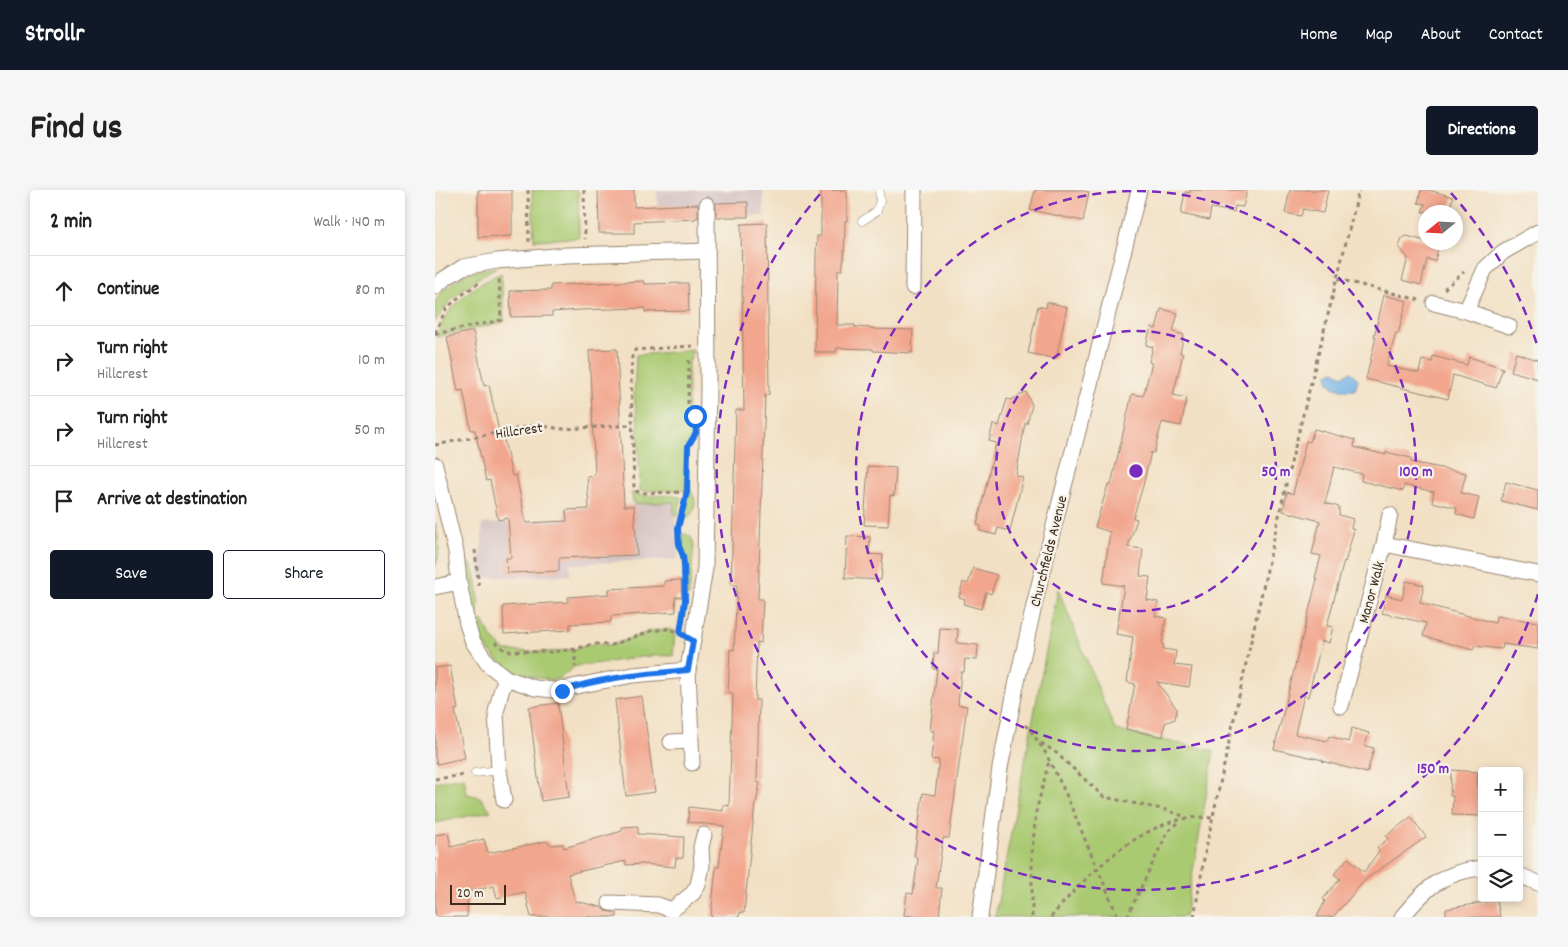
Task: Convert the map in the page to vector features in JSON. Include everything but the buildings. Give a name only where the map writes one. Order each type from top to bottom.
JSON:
[{"type":"street","points":[[913,287],[914,190]]},
{"type":"street","name":"Churchfields Avenue","points":[[980,917],[1000,768],[1011,710],[1038,589],[1139,190]]},
{"type":"street","points":[[692,763],[688,670],[705,568],[707,498],[701,345],[707,250],[707,205]]},
{"type":"street","points":[[1465,311],[1485,269],[1503,252],[1538,232]]},
{"type":"street","points":[[435,287],[463,267],[497,261],[586,254],[707,250]]},
{"type":"street","points":[[1434,303],[1509,326]]},
{"type":"street","points":[[435,465],[456,552],[459,582],[467,624],[473,642],[489,664],[506,678],[535,688],[562,691],[572,687],[633,675],[688,670]]},
{"type":"street","points":[[1384,544],[1390,515]]},
{"type":"street","name":"Manor Walk","points":[[1341,706],[1384,544],[1538,574]]},
{"type":"street","points":[[435,587],[459,582]]},
{"type":"street","points":[[504,800],[499,770],[497,712],[506,678]]},
{"type":"street","points":[[671,742],[690,741]]},
{"type":"street","points":[[610,902],[658,905],[673,913],[693,893],[698,885],[701,847],[705,836]]},
{"type":"street","points":[[1402,917],[1421,894],[1445,877],[1464,869],[1478,868]]},
{"type":"street","points":[[1523,877],[1538,883]]},
{"type":"lane","points":[[862,221],[877,211],[880,201],[879,190]]},
{"type":"lane","points":[[475,773],[499,770]]},
{"type":"path","points":[[527,190],[530,258]]},
{"type":"path","points":[[584,190],[586,254]]},
{"type":"path","points":[[1194,917],[1213,818],[1288,476],[1359,190]]},
{"type":"path","points":[[435,334],[501,320],[499,269],[513,259]]},
{"type":"path","points":[[1338,279],[1411,299],[1434,303]]},
{"type":"path","points":[[435,334],[446,309],[481,281]]},
{"type":"path","points":[[691,351],[701,345]]},
{"type":"path","points":[[701,345],[635,350],[632,358],[631,376],[634,489],[636,492],[641,493],[687,492],[707,498]]},
{"type":"path","points":[[689,356],[688,404],[695,416]]},
{"type":"path","name":"Hillcrest","points":[[435,445],[536,425],[562,429],[633,425]]},
{"type":"path","points":[[685,592],[684,564],[679,546],[678,528],[687,492],[688,446],[695,436]]},
{"type":"path","points":[[475,550],[480,596]]},
{"type":"path","points":[[491,637],[506,652],[551,652],[575,649],[593,644],[612,644],[651,631],[667,629],[680,633],[681,626]]},
{"type":"path","points":[[575,649],[575,667]]},
{"type":"path","points":[[1011,710],[1031,731],[1049,761],[1065,792],[1118,917]]},
{"type":"path","points":[[1038,741],[1054,751],[1104,798],[1166,810],[1189,818]]},
{"type":"path","points":[[1032,917],[1032,852],[1036,812],[1049,761]]},
{"type":"path","points":[[435,779],[475,773]]},
{"type":"path","points":[[1051,917],[1097,868],[1131,842],[1154,829],[1184,819],[1203,816],[1213,818]]},
{"type":"path","points":[[1127,917],[1153,866],[1168,831],[1184,819]]},
{"type":"shaded area","points":[[657,190],[763,190],[764,216],[720,217],[719,202],[694,204],[695,219],[658,221]]},
{"type":"shaded area","points":[[674,502],[678,559],[570,564],[570,575],[480,578],[479,560],[482,543],[482,524],[565,519],[565,509]]},
{"type":"green space","points":[[532,190],[578,190],[579,238],[534,240]]},
{"type":"green space","points":[[497,267],[455,296],[435,322],[435,302],[443,290],[468,272]]},
{"type":"green space","points":[[501,273],[504,322],[436,337],[446,316],[462,298],[480,284]]},
{"type":"green space","points":[[693,350],[688,366],[688,412],[695,425],[695,436],[687,451],[686,490],[640,491],[638,424],[634,396],[636,355]]},
{"type":"green space","points":[[689,488],[694,497],[695,506],[688,518],[683,521]]},
{"type":"green space","points":[[631,492],[643,496],[669,495],[681,498],[678,516],[674,515],[674,502],[634,504]]},
{"type":"green space","points":[[435,523],[439,551],[435,567]]},
{"type":"green space","points":[[686,534],[691,537],[694,545],[689,596],[686,597],[685,557],[680,545],[679,535]]},
{"type":"green space","points":[[467,560],[471,564],[476,578],[478,595],[477,617],[473,617],[466,585],[464,563]]},
{"type":"green space","points":[[1058,589],[1115,730],[1214,751],[1185,917],[995,917]]},
{"type":"green space","points":[[483,620],[491,637],[506,651],[551,652],[575,649],[593,644],[612,645],[651,631],[667,629],[675,631],[673,656],[649,656],[581,665],[574,667],[558,679],[551,680],[528,676],[508,667],[491,653],[475,625]]},
{"type":"green space","points":[[464,777],[467,794],[480,797],[491,811],[435,823],[435,782]]},
{"type":"water","points":[[1334,371],[1342,376],[1351,372],[1358,379],[1355,390],[1341,390],[1333,386],[1328,379],[1328,374]]},
{"type":"route","points":[[562,691],[572,687],[633,675],[688,670],[693,641],[680,633],[685,601],[684,564],[679,546],[678,528],[687,492],[688,446],[696,433],[695,416]]}]
